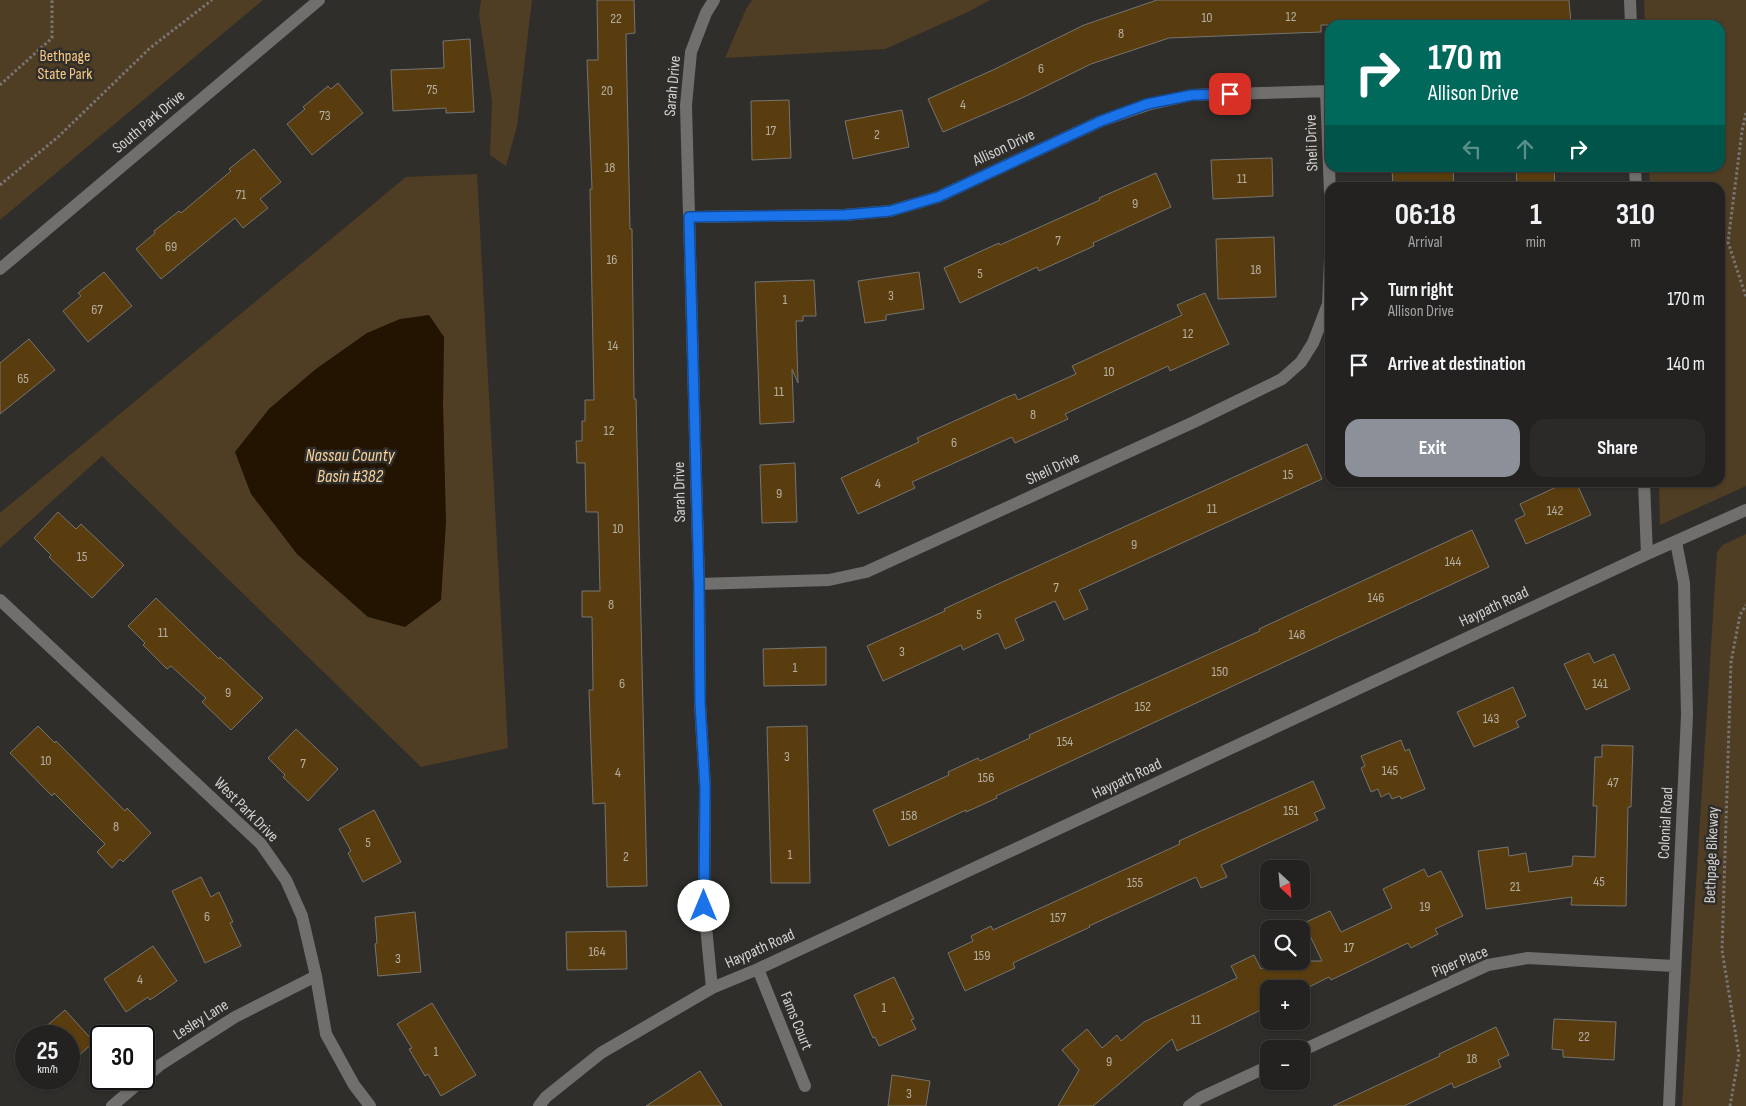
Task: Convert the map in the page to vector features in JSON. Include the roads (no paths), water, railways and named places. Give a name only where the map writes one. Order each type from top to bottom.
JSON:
[{"type":"street","name":"South Park Drive","points":[[0,269],[319,0]]},
{"type":"street","name":"Sarah Drive","points":[[712,988],[704,906],[705,787],[700,703],[699,584],[686,105],[691,52],[706,13],[714,0]]},
{"type":"street","points":[[1630,0],[1631,20]]},
{"type":"street","name":"Allison Drive","points":[[689,217],[844,215],[890,211],[938,197],[1101,121],[1147,104],[1192,95],[1325,91]]},
{"type":"street","name":"Sheli Drive","points":[[699,584],[829,580],[866,572],[1194,422],[1282,379],[1301,362],[1313,344],[1325,312]]},
{"type":"street","points":[[1644,487],[1647,554]]},
{"type":"street","name":"Haypath Road","points":[[539,1106],[546,1098],[601,1054],[712,988],[758,969],[1647,554],[1746,510]]},
{"type":"street","name":"Colonial Road","points":[[1669,1106],[1687,715],[1684,583],[1676,542]]},
{"type":"street","name":"West Park Drive","points":[[0,600],[261,844],[286,880],[302,916],[316,976],[326,1034],[354,1086],[370,1106]]},
{"type":"street","name":"Piper Place","points":[[1310,1047],[1488,965],[1528,958],[1674,966]]},
{"type":"street","name":"Fams Court","points":[[758,969],[805,1086]]},
{"type":"street","name":"Lesley Lane","points":[[112,1106],[160,1065],[226,1022],[316,976]]},
{"type":"street","points":[[1189,1106],[1200,1098],[1260,1070]]},
{"type":"water","name":"Nassau County Basin #382","points":[[429,315],[444,337],[443,403],[446,522],[441,600],[405,627],[368,617],[297,554],[251,494],[235,452],[269,409],[316,369],[367,333],[400,319]]},
{"type":"park label","name":"Bethpage State Park","points":[[65,65]]}]
